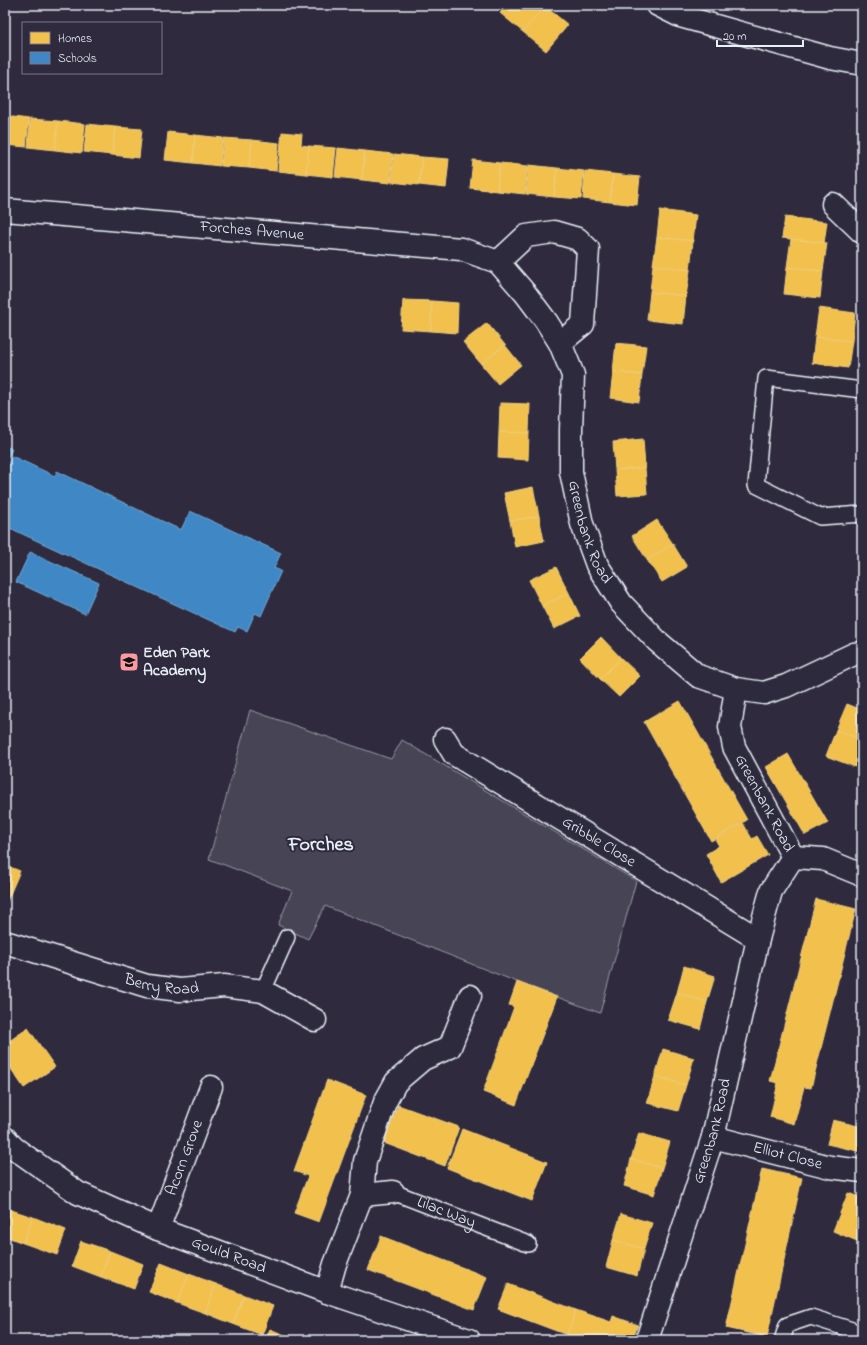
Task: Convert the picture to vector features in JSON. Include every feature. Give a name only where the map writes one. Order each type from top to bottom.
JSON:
[{"type":"street","points":[[658,5],[680,16],[830,58],[862,64]]},
{"type":"street","points":[[833,204],[862,232]]},
{"type":"street","name":"Forches Avenue","points":[[5,210],[461,249],[498,262]]},
{"type":"street","points":[[498,262],[526,236],[554,232],[578,239],[588,249],[583,324],[560,343]]},
{"type":"street","name":"Greenbank Road","points":[[498,262],[525,293],[546,321],[560,343],[573,375],[571,472],[582,524],[597,565],[621,603],[657,641],[698,676],[736,689],[730,727],[734,747],[793,857],[771,891],[758,939],[713,1136],[647,1340]]},
{"type":"street","points":[[736,689],[764,693],[786,686],[854,654],[862,653]]},
{"type":"street","name":"Gribble Close","points":[[445,739],[454,754],[758,939]]},
{"type":"street","points":[[793,857],[823,859],[862,875]]},
{"type":"street","name":"Berry Road","points":[[5,942],[147,986],[180,990],[224,986],[263,991],[315,1020]]},
{"type":"street","points":[[327,1292],[335,1264],[362,1194],[365,1161],[385,1102],[396,1082],[423,1059],[450,1047],[470,996]]},
{"type":"street","name":"Acorn Grove","points":[[158,1229],[211,1087]]},
{"type":"street","name":"Elliot Close","points":[[713,1136],[830,1167],[862,1171]]},
{"type":"street","name":"Gould Road","points":[[5,1138],[14,1148],[78,1193],[158,1229],[327,1292],[469,1340]]},
{"type":"street","name":"Lilac Way","points":[[362,1194],[393,1192]]},
{"type":"lane","points":[[862,390],[766,378],[756,485],[820,517],[862,514]]},
{"type":"lane","points":[[263,991],[287,937]]},
{"type":"lane","name":"Lilac Way","points":[[393,1192],[528,1244]]},
{"type":"lane","points":[[782,1340],[787,1325],[811,1317],[852,1330]]},
{"type":"shaded area","points":[[250,710],[391,759],[402,740],[636,881],[600,1013],[517,982],[325,906],[308,939],[278,925],[292,891],[209,859]]},
{"type":"building: Homes","points":[[507,5],[545,6],[523,32],[500,13]]},
{"type":"building: Homes","points":[[545,6],[568,25],[546,51],[523,32]]},
{"type":"building: Homes","points":[[5,116],[29,119],[26,147],[5,145]]},
{"type":"building: Homes","points":[[30,119],[58,121],[55,150],[28,147]]},
{"type":"building: Homes","points":[[58,121],[85,124],[82,153],[55,150]]},
{"type":"building: Homes","points":[[87,124],[115,127],[112,155],[84,152]]},
{"type":"building: Homes","points":[[115,127],[142,129],[139,158],[112,155]]},
{"type":"building: Homes","points":[[168,132],[195,135],[193,163],[165,160]]},
{"type":"building: Homes","points":[[282,132],[302,134],[301,145],[309,146],[306,174],[278,171]]},
{"type":"building: Homes","points":[[195,135],[223,138],[220,166],[193,163]]},
{"type":"building: Homes","points":[[224,138],[252,140],[249,168],[221,166]]},
{"type":"building: Homes","points":[[252,140],[279,143],[276,171],[249,168]]},
{"type":"building: Homes","points":[[309,146],[336,148],[333,177],[306,174]]},
{"type":"building: Homes","points":[[338,148],[365,151],[362,180],[335,177]]},
{"type":"building: Homes","points":[[365,151],[393,154],[390,183],[362,180]]},
{"type":"building: Homes","points":[[394,154],[422,157],[419,185],[391,182]]},
{"type":"building: Homes","points":[[422,157],[449,159],[446,188],[419,185]]},
{"type":"building: Homes","points":[[473,160],[500,163],[497,191],[470,188]]},
{"type":"building: Homes","points":[[500,163],[528,166],[525,194],[497,191]]},
{"type":"building: Homes","points":[[529,165],[557,168],[554,197],[526,194]]},
{"type":"building: Homes","points":[[557,168],[584,171],[581,199],[554,197]]},
{"type":"building: Homes","points":[[585,171],[613,174],[610,202],[583,199]]},
{"type":"building: Homes","points":[[613,174],[640,177],[637,205],[610,202]]},
{"type":"building: Homes","points":[[660,210],[696,215],[693,241],[657,237]]},
{"type":"building: Homes","points":[[785,217],[827,222],[824,243],[782,238]]},
{"type":"building: Homes","points":[[657,237],[693,241],[690,270],[653,265]]},
{"type":"building: Homes","points":[[791,239],[827,243],[823,271],[787,267]]},
{"type":"building: Homes","points":[[653,265],[690,270],[686,296],[650,292]]},
{"type":"building: Homes","points":[[787,267],[823,271],[820,298],[784,294]]},
{"type":"building: Homes","points":[[650,292],[686,296],[683,324],[647,320]]},
{"type":"building: Homes","points":[[403,300],[432,301],[431,331],[401,329]]},
{"type":"building: Homes","points":[[432,301],[458,303],[457,333],[431,331]]},
{"type":"building: Homes","points":[[819,308],[855,313],[852,341],[815,337]]},
{"type":"building: Homes","points":[[487,323],[505,345],[481,364],[463,342]]},
{"type":"building: Homes","points":[[815,337],[852,341],[848,368],[812,363]]},
{"type":"building: Homes","points":[[616,343],[646,346],[642,375],[613,372]]},
{"type":"building: Homes","points":[[505,345],[521,365],[498,384],[481,364]]},
{"type":"building: Homes","points":[[613,372],[642,375],[639,402],[610,398]]},
{"type":"building: Homes","points":[[500,403],[530,404],[529,433],[499,432]]},
{"type":"building: Homes","points":[[499,432],[529,433],[528,460],[498,458]]},
{"type":"building: Homes","points":[[643,439],[645,468],[615,470],[613,442]]},
{"type":"building: Homes","points":[[645,468],[647,494],[617,496],[615,470]]},
{"type":"building: Homes","points":[[533,487],[539,516],[510,521],[504,493]]},
{"type":"building: Homes","points":[[539,516],[544,541],[515,547],[510,521]]},
{"type":"building: Homes","points":[[657,520],[673,544],[647,560],[632,536]]},
{"type":"building: Homes","points":[[673,544],[687,567],[662,582],[647,560]]},
{"type":"building: Homes","points":[[556,567],[569,593],[542,606],[529,580]]},
{"type":"building: Homes","points":[[569,593],[580,616],[554,629],[542,606]]},
{"type":"building: Homes","points":[[601,637],[621,658],[600,679],[580,658]]},
{"type":"building: Homes","points":[[621,658],[640,676],[619,697],[600,679]]},
{"type":"building: Homes","points":[[680,701],[747,820],[711,841],[644,722]]},
{"type":"building: Homes","points":[[847,704],[862,710],[862,740],[836,730]]},
{"type":"building: Homes","points":[[836,730],[862,740],[862,750],[855,767],[826,756]]},
{"type":"building: Homes","points":[[788,754],[828,823],[805,835],[766,767]]},
{"type":"building: Homes","points":[[743,823],[752,839],[757,836],[768,855],[721,882],[706,854],[719,846],[715,839]]},
{"type":"building: Homes","points":[[5,865],[20,871],[5,906]]},
{"type":"building: Homes","points":[[816,899],[856,909],[811,1088],[804,1087],[794,1124],[770,1117],[778,1083],[770,1081]]},
{"type":"building: Homes","points":[[684,966],[715,976],[707,1002],[677,993]]},
{"type":"building: Homes","points":[[517,982],[557,997],[516,1105],[483,1092],[514,1007],[509,1005]]},
{"type":"building: Homes","points":[[677,993],[707,1002],[700,1029],[668,1020]]},
{"type":"building: Homes","points":[[28,1028],[55,1067],[24,1088],[5,1060],[5,1044]]},
{"type":"building: Homes","points":[[663,1049],[694,1058],[686,1085],[655,1076]]},
{"type":"building: Homes","points":[[655,1076],[686,1085],[678,1111],[647,1103]]},
{"type":"building: Homes","points":[[327,1080],[366,1095],[319,1222],[294,1213],[308,1176],[294,1171]]},
{"type":"building: Homes","points":[[398,1105],[459,1127],[445,1166],[384,1143]]},
{"type":"building: Homes","points":[[833,1120],[862,1127],[862,1152],[827,1144]]},
{"type":"building: Homes","points":[[462,1129],[547,1162],[532,1201],[447,1168]]},
{"type":"building: Homes","points":[[639,1133],[670,1142],[662,1168],[631,1159]]},
{"type":"building: Homes","points":[[631,1159],[662,1168],[654,1195],[624,1186]]},
{"type":"building: Homes","points":[[762,1169],[802,1178],[767,1337],[726,1328]]},
{"type":"building: Homes","points":[[848,1193],[862,1198],[862,1243],[833,1231]]},
{"type":"building: Homes","points":[[5,1208],[33,1217],[23,1243],[5,1236]]},
{"type":"building: Homes","points":[[621,1214],[652,1223],[644,1249],[613,1240]]},
{"type":"building: Homes","points":[[33,1217],[66,1230],[57,1255],[23,1243]]},
{"type":"building: Homes","points":[[381,1236],[487,1277],[474,1310],[368,1270]]},
{"type":"building: Homes","points":[[613,1240],[644,1249],[637,1276],[606,1267]]},
{"type":"building: Homes","points":[[81,1241],[110,1251],[101,1277],[72,1266]]},
{"type":"building: Homes","points":[[110,1251],[143,1264],[134,1289],[101,1277]]},
{"type":"building: Homes","points":[[161,1263],[189,1274],[177,1303],[149,1292]]},
{"type":"building: Homes","points":[[189,1274],[216,1284],[205,1313],[177,1303]]},
{"type":"building: Homes","points":[[216,1284],[244,1295],[233,1324],[205,1313]]},
{"type":"building: Homes","points":[[508,1284],[576,1310],[567,1335],[498,1309]]},
{"type":"building: Homes","points":[[244,1295],[273,1306],[262,1335],[233,1324]]},
{"type":"building: Homes","points":[[576,1310],[611,1322],[613,1316],[638,1325],[632,1340],[580,1340],[567,1335]]},
{"type":"building: Homes","points":[[270,1329],[297,1340],[265,1340]]},
{"type":"building: Schools","points":[[5,446],[12,449],[5,463]]},
{"type":"building: Schools","points":[[12,456],[55,476],[57,471],[181,530],[190,511],[281,553],[274,568],[281,571],[261,616],[255,613],[247,631],[238,627],[235,632],[5,526],[5,465],[7,466]]},
{"type":"building: Schools","points":[[30,552],[99,583],[85,614],[16,582]]},
{"type":"place","name":"Eden Park Academy","points":[[129,662]]},
{"type":"district","name":"Forches","points":[[321,845]]}]
